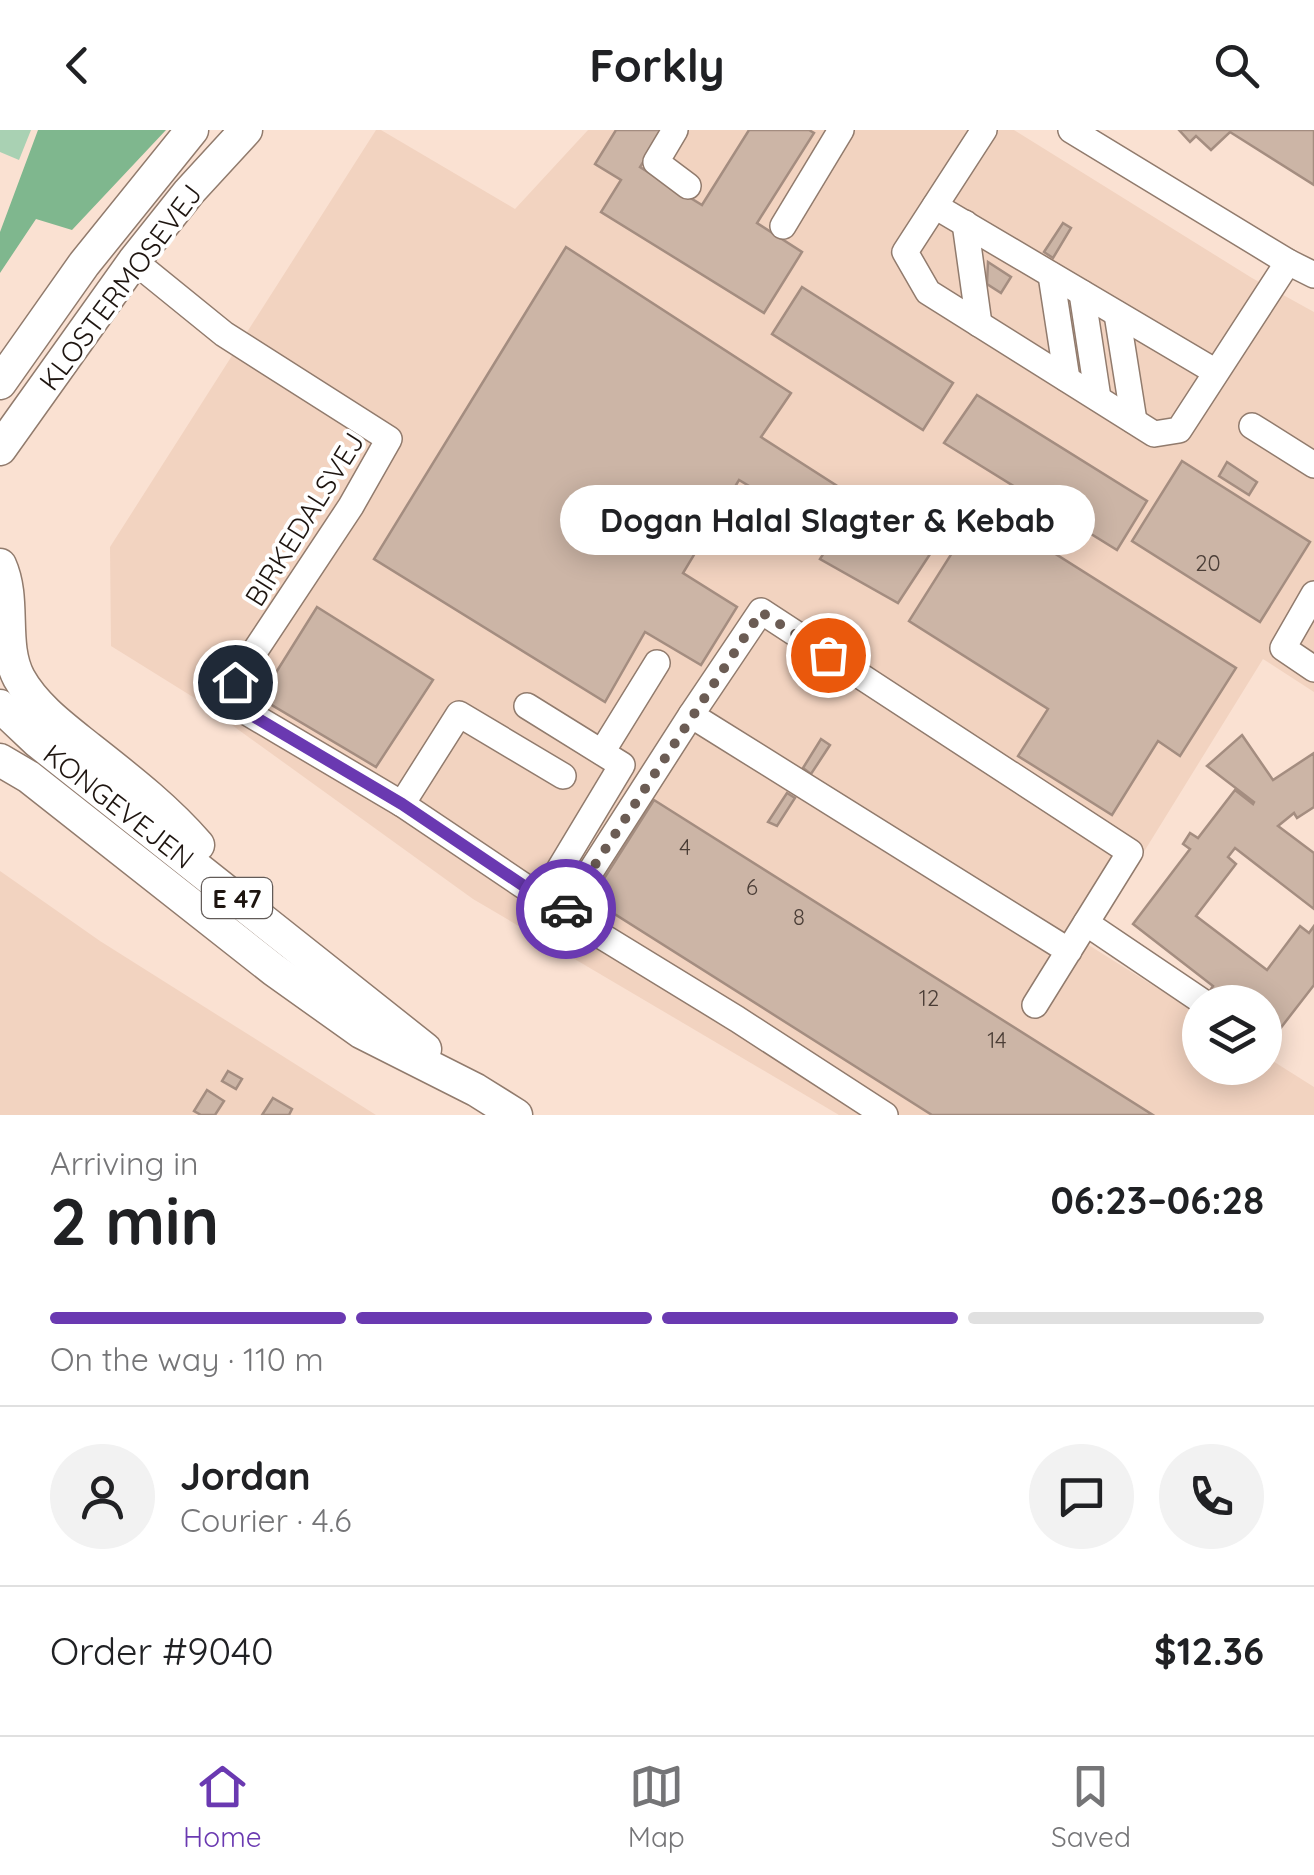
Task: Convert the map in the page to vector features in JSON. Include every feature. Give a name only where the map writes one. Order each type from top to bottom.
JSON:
[{"type":"main road","name":"KLOSTERMOSEVEJ","points":[[0,383],[84,264],[192,130]]},
{"type":"main road","name":"KLOSTERMOSEVEJ","points":[[0,450],[134,260],[246,130]]},
{"type":"main road","points":[[0,353],[31,314],[84,264]]},
{"type":"main road","points":[[2,590],[15,666],[34,698],[52,718],[144,792],[188,834],[256,913]]},
{"type":"main road","name":"KONGEVEJEN","points":[[0,706],[37,740],[476,1090]]},
{"type":"main road","name":"KONGEVEJEN","points":[[0,760],[30,776],[260,958],[361,1032],[476,1090],[516,1115]]},
{"type":"street","points":[[675,130],[656,162],[688,186]]},
{"type":"street","points":[[784,226],[841,130]]},
{"type":"street","points":[[984,130],[905,252],[928,292],[1154,434],[1179,430],[1288,262]]},
{"type":"street","points":[[1071,130],[1314,275]]},
{"type":"street","points":[[935,206],[1216,372]]},
{"type":"street","points":[[965,223],[979,324]]},
{"type":"street","name":"BIRKEDALSVEJ","points":[[134,260],[224,334],[389,439],[351,506],[235,682],[243,710],[402,804],[564,913],[885,1115]]},
{"type":"street","points":[[1051,275],[1067,379]]},
{"type":"street","points":[[1082,293],[1098,398]]},
{"type":"street","points":[[1117,314],[1134,421]]},
{"type":"street","points":[[1252,426],[1314,465]]},
{"type":"street","points":[[1314,594],[1283,648],[1314,669]]},
{"type":"street","points":[[564,913],[761,612],[1130,852],[1035,1005]]},
{"type":"street","points":[[602,752],[657,663]]},
{"type":"street","points":[[527,706],[622,765],[542,898]]},
{"type":"street","points":[[402,804],[459,714],[563,776]]},
{"type":"street","points":[[692,715],[1069,951]]},
{"type":"street","points":[[1086,923],[1182,987]]},
{"type":"shaded area","points":[[376,130],[515,209],[588,130],[1014,130],[1252,278],[1314,312],[1314,692],[1263,659],[1087,944],[1182,1004],[1182,1085],[1282,1085],[1282,1067],[1314,1087],[1314,1115],[839,1115],[473,899],[193,697],[111,646],[110,547]]},
{"type":"shaded area","points":[[0,871],[100,941],[376,1115],[0,1115]]},
{"type":"green space","points":[[0,130],[31,130],[19,160],[0,152]]},
{"type":"green space","points":[[38,130],[166,130],[72,230],[36,219],[0,273],[0,232]]},
{"type":"building","points":[[616,130],[663,130],[640,167],[702,205],[749,130],[814,133],[757,223],[802,252],[764,313],[601,212],[621,180],[595,164]]},
{"type":"building","points":[[1179,130],[1314,130],[1314,185],[1230,132],[1211,150],[1196,136],[1190,142]]},
{"type":"building","points":[[1063,223],[1071,228],[1053,258],[1044,252]]},
{"type":"building","points":[[566,247],[791,393],[761,437],[934,548],[898,603],[820,559],[834,537],[739,480],[683,573],[737,607],[701,665],[645,632],[605,702],[374,559]]},
{"type":"building","points":[[988,262],[1011,277],[1001,293],[987,284]]},
{"type":"building","points":[[802,287],[953,383],[923,430],[772,334]]},
{"type":"building","points":[[977,395],[1147,501],[1117,550],[944,443]]},
{"type":"building","points":[[1182,461],[1310,542],[1260,622],[1132,541]]},
{"type":"building","points":[[1227,462],[1257,482],[1249,495],[1219,476]]},
{"type":"building","points":[[981,507],[1236,668],[1180,756],[1158,741],[1112,815],[1018,756],[1048,709],[909,621]]},
{"type":"building","points":[[317,607],[433,680],[376,767],[260,698]]},
{"type":"building","points":[[1242,735],[1273,780],[1314,753],[1314,807],[1297,818],[1294,813],[1278,826],[1314,853],[1314,909],[1235,848],[1228,857],[1236,864],[1196,916],[1267,970],[1300,926],[1309,933],[1314,926],[1314,985],[1282,1026],[1282,985],[1212,985],[1133,924],[1190,849],[1183,844],[1190,833],[1198,838],[1235,790],[1254,802],[1207,766]]},
{"type":"building","points":[[821,739],[830,745],[811,774],[803,768]]},
{"type":"building","points":[[787,793],[795,798],[777,826],[768,822]]},
{"type":"building","points":[[654,800],[1153,1115],[932,1115],[591,899]]},
{"type":"building","points":[[228,1071],[242,1079],[236,1089],[222,1081]]},
{"type":"building","points":[[207,1090],[224,1101],[215,1115],[194,1111]]},
{"type":"building","points":[[273,1098],[292,1109],[289,1115],[262,1115]]},
{"type":"way so far","points":[[566,909],[761,612],[828,655]]},
{"type":"place","name":"Dogan Halal Slagter & Kebab","points":[[828,655]]},
{"type":"route","points":[[235,682],[243,710],[402,804],[564,913],[566,909]]}]
